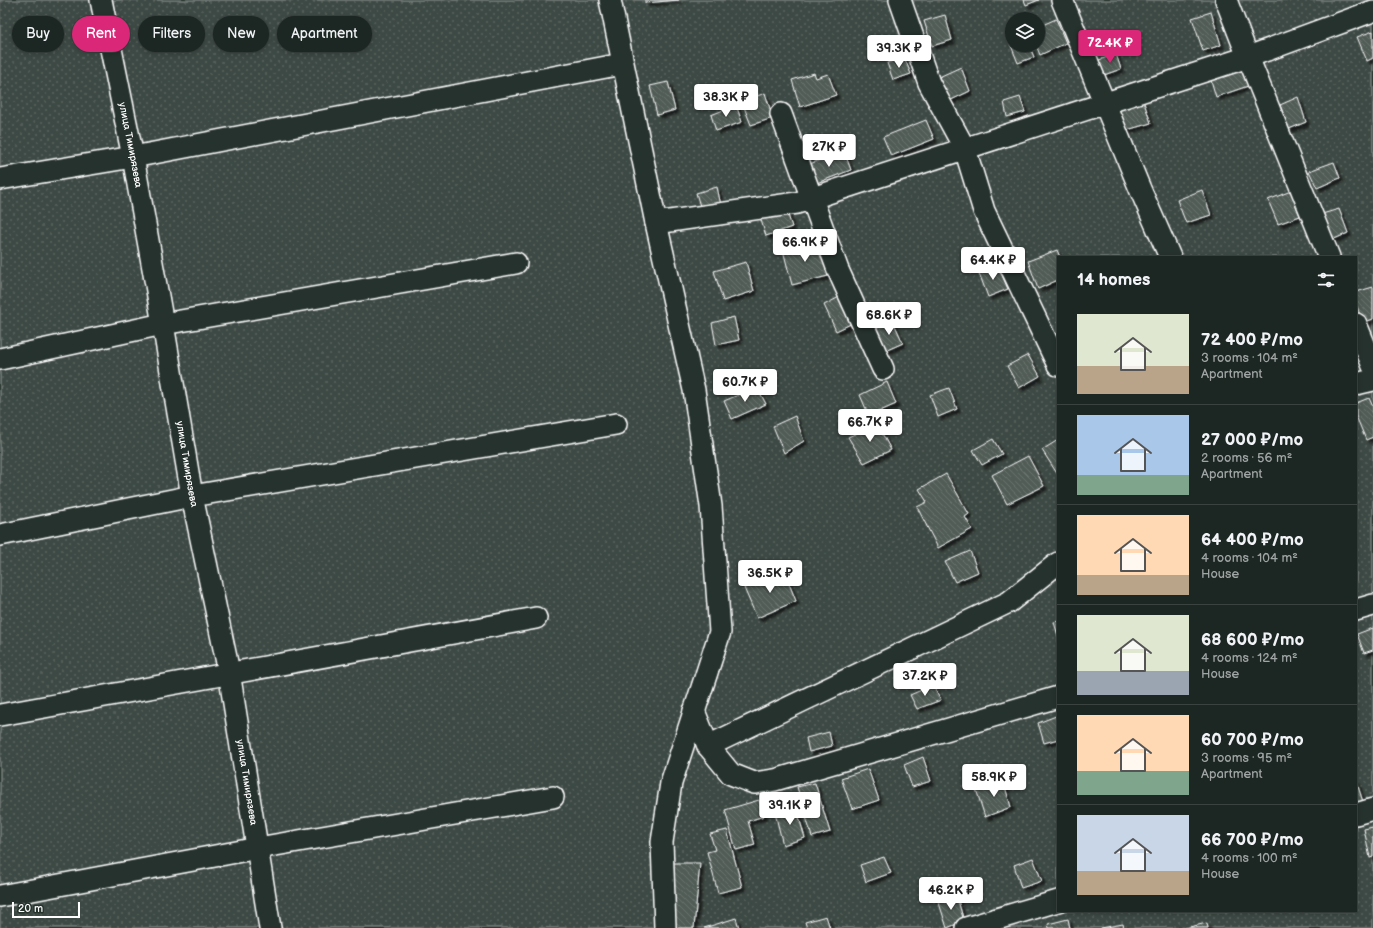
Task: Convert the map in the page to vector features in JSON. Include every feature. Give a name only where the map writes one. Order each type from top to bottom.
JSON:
[{"type":"street","name":"улица Тимирязева","points":[[101,0],[133,157],[192,496],[229,672],[270,928]]},
{"type":"street","points":[[610,0],[656,223],[694,390],[711,506],[720,632],[671,783],[662,842],[665,928]]},
{"type":"street","points":[[900,0],[929,83],[965,149],[984,212],[1057,363]]},
{"type":"street","points":[[1062,0],[1140,189],[1170,256]]},
{"type":"street","points":[[1226,0],[1329,256]]},
{"type":"street","points":[[656,223],[796,203],[813,198],[1248,57],[1373,11]]},
{"type":"street","points":[[0,179],[133,157],[622,64]]},
{"type":"street","points":[[781,114],[813,198],[838,270],[883,369]]},
{"type":"street","points":[[0,359],[163,324],[516,263]]},
{"type":"street","points":[[1357,326],[1373,366]]},
{"type":"street","points":[[1357,384],[1373,380]]},
{"type":"street","points":[[0,535],[192,496],[616,424]]},
{"type":"street","points":[[708,746],[1009,602],[1057,564]]},
{"type":"street","points":[[1357,610],[1373,605]]},
{"type":"street","points":[[0,714],[536,618]]},
{"type":"street","points":[[694,711],[708,746],[731,774],[754,783],[775,780],[1057,697]]},
{"type":"street","points":[[0,896],[258,848],[553,797]]},
{"type":"street","points":[[1357,814],[1373,809]]},
{"type":"street","points":[[966,928],[1057,901]]},
{"type":"shaded area","points":[[0,0],[1373,0],[1373,928],[0,928]]},
{"type":"building","points":[[645,0],[679,0],[645,3]]},
{"type":"building","points":[[1024,0],[1039,0],[1026,5]]},
{"type":"building","points":[[1211,12],[1221,45],[1203,51],[1192,18]]},
{"type":"building","points":[[945,15],[952,40],[932,46],[924,21]]},
{"type":"building","points":[[1056,19],[1066,43],[1040,55],[1039,52],[1045,52],[1045,24]]},
{"type":"building","points":[[1373,31],[1373,58],[1367,61],[1357,37]]},
{"type":"building","points":[[1014,52],[1032,52],[1034,57],[1018,63]]},
{"type":"building","points":[[1116,54],[1121,69],[1104,75],[1099,60]]},
{"type":"building","points":[[904,57],[911,74],[893,80],[887,63]]},
{"type":"building","points":[[1245,66],[1251,85],[1216,97],[1210,77]]},
{"type":"building","points":[[961,67],[970,91],[949,101],[939,77]]},
{"type":"building","points":[[814,73],[816,78],[828,74],[836,95],[800,107],[792,80]]},
{"type":"building","points":[[668,82],[675,110],[657,115],[650,86]]},
{"type":"building","points":[[765,93],[773,118],[751,125],[742,102]]},
{"type":"building","points":[[1020,97],[1025,112],[1007,117],[1004,102]]},
{"type":"building","points":[[1298,97],[1306,122],[1289,129],[1280,105]]},
{"type":"building","points":[[1143,100],[1151,123],[1120,132],[1112,109]]},
{"type":"building","points":[[736,105],[742,122],[716,131],[711,115]]},
{"type":"building","points":[[926,120],[934,139],[891,156],[883,137]]},
{"type":"building","points":[[844,151],[851,170],[814,184],[807,165]]},
{"type":"building","points":[[1334,162],[1340,178],[1317,188],[1309,171]]},
{"type":"building","points":[[717,187],[722,210],[702,213],[696,193]]},
{"type":"building","points":[[1202,190],[1211,215],[1186,223],[1177,200]]},
{"type":"building","points":[[1291,191],[1300,216],[1278,224],[1268,200]]},
{"type":"building","points":[[786,209],[792,227],[766,236],[760,217]]},
{"type":"building","points":[[1339,209],[1348,233],[1332,240],[1322,214]]},
{"type":"building","points":[[819,242],[828,276],[792,285],[783,250]]},
{"type":"building","points":[[1057,250],[1060,256],[1057,256],[1057,280],[1038,289],[1028,261]]},
{"type":"building","points":[[746,262],[754,291],[723,301],[714,271]]},
{"type":"building","points":[[998,266],[1008,289],[988,297],[979,273]]},
{"type":"building","points":[[1373,287],[1373,319],[1363,323],[1357,307],[1357,292]]},
{"type":"building","points":[[845,294],[857,321],[836,331],[824,305]]},
{"type":"building","points":[[734,317],[739,340],[716,345],[712,323]]},
{"type":"building","points":[[893,321],[903,343],[885,351],[875,329]]},
{"type":"building","points":[[1028,355],[1040,376],[1019,388],[1007,366]]},
{"type":"building","points":[[887,382],[896,404],[869,416],[860,395]]},
{"type":"building","points":[[757,387],[766,404],[732,419],[724,401]]},
{"type":"building","points":[[949,388],[957,409],[938,417],[930,395]]},
{"type":"building","points":[[1369,398],[1373,407],[1373,437],[1366,440],[1357,418],[1357,403]]},
{"type":"building","points":[[795,416],[804,441],[784,453],[773,426]]},
{"type":"building","points":[[877,424],[891,450],[864,463],[848,437]]},
{"type":"building","points":[[993,439],[1002,454],[982,465],[973,450]]},
{"type":"building","points":[[1057,441],[1057,473],[1042,450]]},
{"type":"building","points":[[1028,456],[1044,486],[1007,504],[992,475]]},
{"type":"building","points":[[946,474],[969,514],[965,517],[972,529],[938,548],[917,507],[927,502],[919,489]]},
{"type":"building","points":[[970,551],[978,572],[955,582],[945,562]]},
{"type":"building","points":[[784,571],[796,601],[757,618],[744,588]]},
{"type":"building","points":[[1057,621],[1057,632],[1054,622]]},
{"type":"building","points":[[1373,628],[1373,650],[1364,653],[1357,634]]},
{"type":"building","points":[[933,685],[941,700],[917,709],[910,695]]},
{"type":"building","points":[[1056,716],[1057,739],[1044,743],[1038,723]]},
{"type":"building","points":[[829,732],[832,746],[809,752],[806,738]]},
{"type":"building","points":[[923,757],[931,781],[912,787],[904,765]]},
{"type":"building","points":[[868,769],[879,800],[852,809],[841,778]]},
{"type":"building","points":[[1003,780],[1011,807],[985,817],[976,789]]},
{"type":"building","points":[[815,783],[830,832],[812,837],[797,787]]},
{"type":"building","points":[[1357,783],[1363,802],[1357,804]]},
{"type":"building","points":[[759,800],[764,816],[748,821],[755,845],[736,850],[725,810]]},
{"type":"building","points":[[796,807],[805,838],[783,845],[775,813]]},
{"type":"building","points":[[1373,827],[1373,857],[1370,858],[1364,829]]},
{"type":"building","points":[[727,830],[742,887],[718,893],[707,852],[715,850],[710,834]]},
{"type":"building","points":[[884,857],[891,873],[866,882],[860,865]]},
{"type":"building","points":[[1033,858],[1042,881],[1021,888],[1014,865]]},
{"type":"building","points":[[663,863],[700,863],[694,928],[669,928]]},
{"type":"building","points":[[956,894],[964,921],[947,928],[938,900]]},
{"type":"building","points":[[826,916],[830,928],[807,928],[805,922]]},
{"type":"building","points":[[736,918],[739,928],[704,928]]},
{"type":"building","points":[[1068,919],[1070,928],[1049,928],[1048,924]]},
{"type":"building","points":[[1207,923],[1208,928],[1185,928]]},
{"type":"building","points":[[1123,924],[1124,928],[1101,928]]}]
